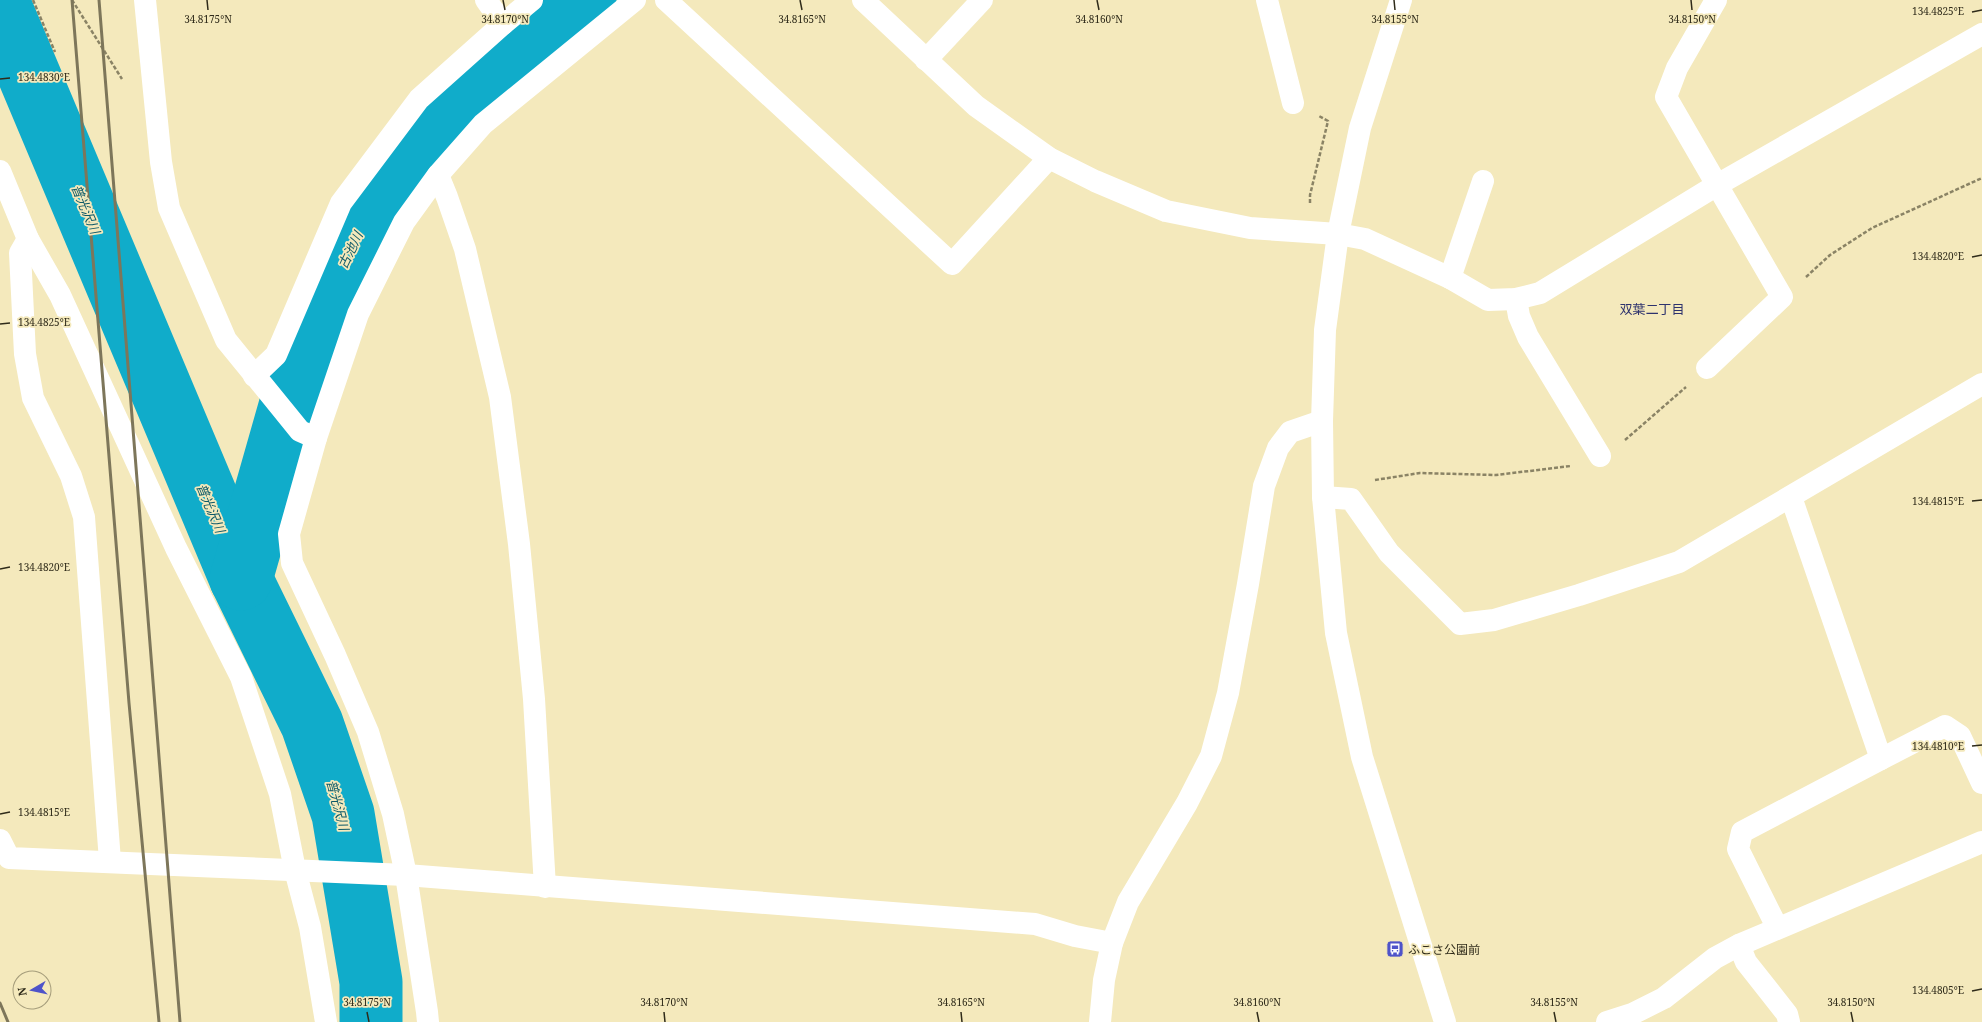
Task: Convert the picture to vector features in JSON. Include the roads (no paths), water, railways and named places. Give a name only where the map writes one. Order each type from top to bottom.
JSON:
[{"type":"street","points":[[145,0],[161,162],[169,208],[226,340],[271,397],[308,434]]},
{"type":"street","points":[[486,0],[502,24]]},
{"type":"street","points":[[254,376],[276,355],[341,203],[419,99],[502,24],[532,0]]},
{"type":"street","points":[[428,1022],[397,875],[393,814],[368,732],[335,654],[292,563],[289,534],[308,434],[358,314],[404,222],[438,176],[483,124],[635,0]]},
{"type":"street","points":[[666,0],[952,264],[1048,158]]},
{"type":"street","points":[[863,0],[976,106],[1048,158],[1096,181],[1166,211],[1250,228],[1338,234],[1365,239],[1450,278],[1488,300],[1516,299],[1540,293],[1716,186],[1982,34]]},
{"type":"street","points":[[926,60],[982,0]]},
{"type":"street","points":[[1267,0],[1293,103]]},
{"type":"street","points":[[1401,0],[1360,128],[1338,234],[1325,330],[1322,421],[1323,496],[1336,633],[1362,757],[1445,1022]]},
{"type":"street","points":[[1707,368],[1782,297],[1666,98],[1677,68],[1716,0]]},
{"type":"street","points":[[0,171],[28,239],[60,295],[176,548],[241,677],[304,871],[310,927],[326,1022]]},
{"type":"street","points":[[438,176],[447,197],[464,249],[500,397],[519,544],[534,699],[545,887]]},
{"type":"street","points":[[1450,278],[1483,181]]},
{"type":"street","points":[[28,239],[20,253],[25,354],[33,398],[71,476],[84,517],[110,862]]},
{"type":"street","points":[[1516,299],[1519,316],[1528,337],[1600,456]]},
{"type":"street","points":[[1323,496],[1351,498],[1389,553],[1460,624],[1494,620],[1579,595],[1679,562],[1982,384]]},
{"type":"street","points":[[1100,1022],[1104,980],[1112,943],[1128,902],[1187,803],[1211,756],[1228,693],[1264,486],[1278,448],[1290,432],[1322,421]]},
{"type":"street","points":[[1791,497],[1881,759]]},
{"type":"street","points":[[1777,927],[1738,849],[1742,832],[1945,726],[1960,736],[1982,783]]},
{"type":"street","points":[[0,840],[9,858],[397,875],[1035,924],[1075,936],[1112,943]]},
{"type":"street","points":[[1607,1022],[1632,1014],[1664,998],[1715,958],[1739,945],[1777,927],[1982,842]]},
{"type":"street","points":[[1739,945],[1746,962],[1787,1014],[1789,1022]]},
{"type":"waterway","name":"古池川","points":[[241,579],[311,333],[361,227],[388,186],[452,112],[585,0]]},
{"type":"waterway","name":"普光沢川","points":[[0,6],[241,579],[312,724],[343,814],[371,982],[371,1022]]},
{"type":"railway","points":[[72,0],[129,703],[159,1022]]},
{"type":"railway","points":[[99,0],[180,1022]]},
{"type":"railway","points":[[0,1003],[8,1022]]},
{"type":"place","name":"ふこさ公園前","points":[[1395,949]]},
{"type":"district","name":"双葉二丁目","points":[[1652,309]]}]
